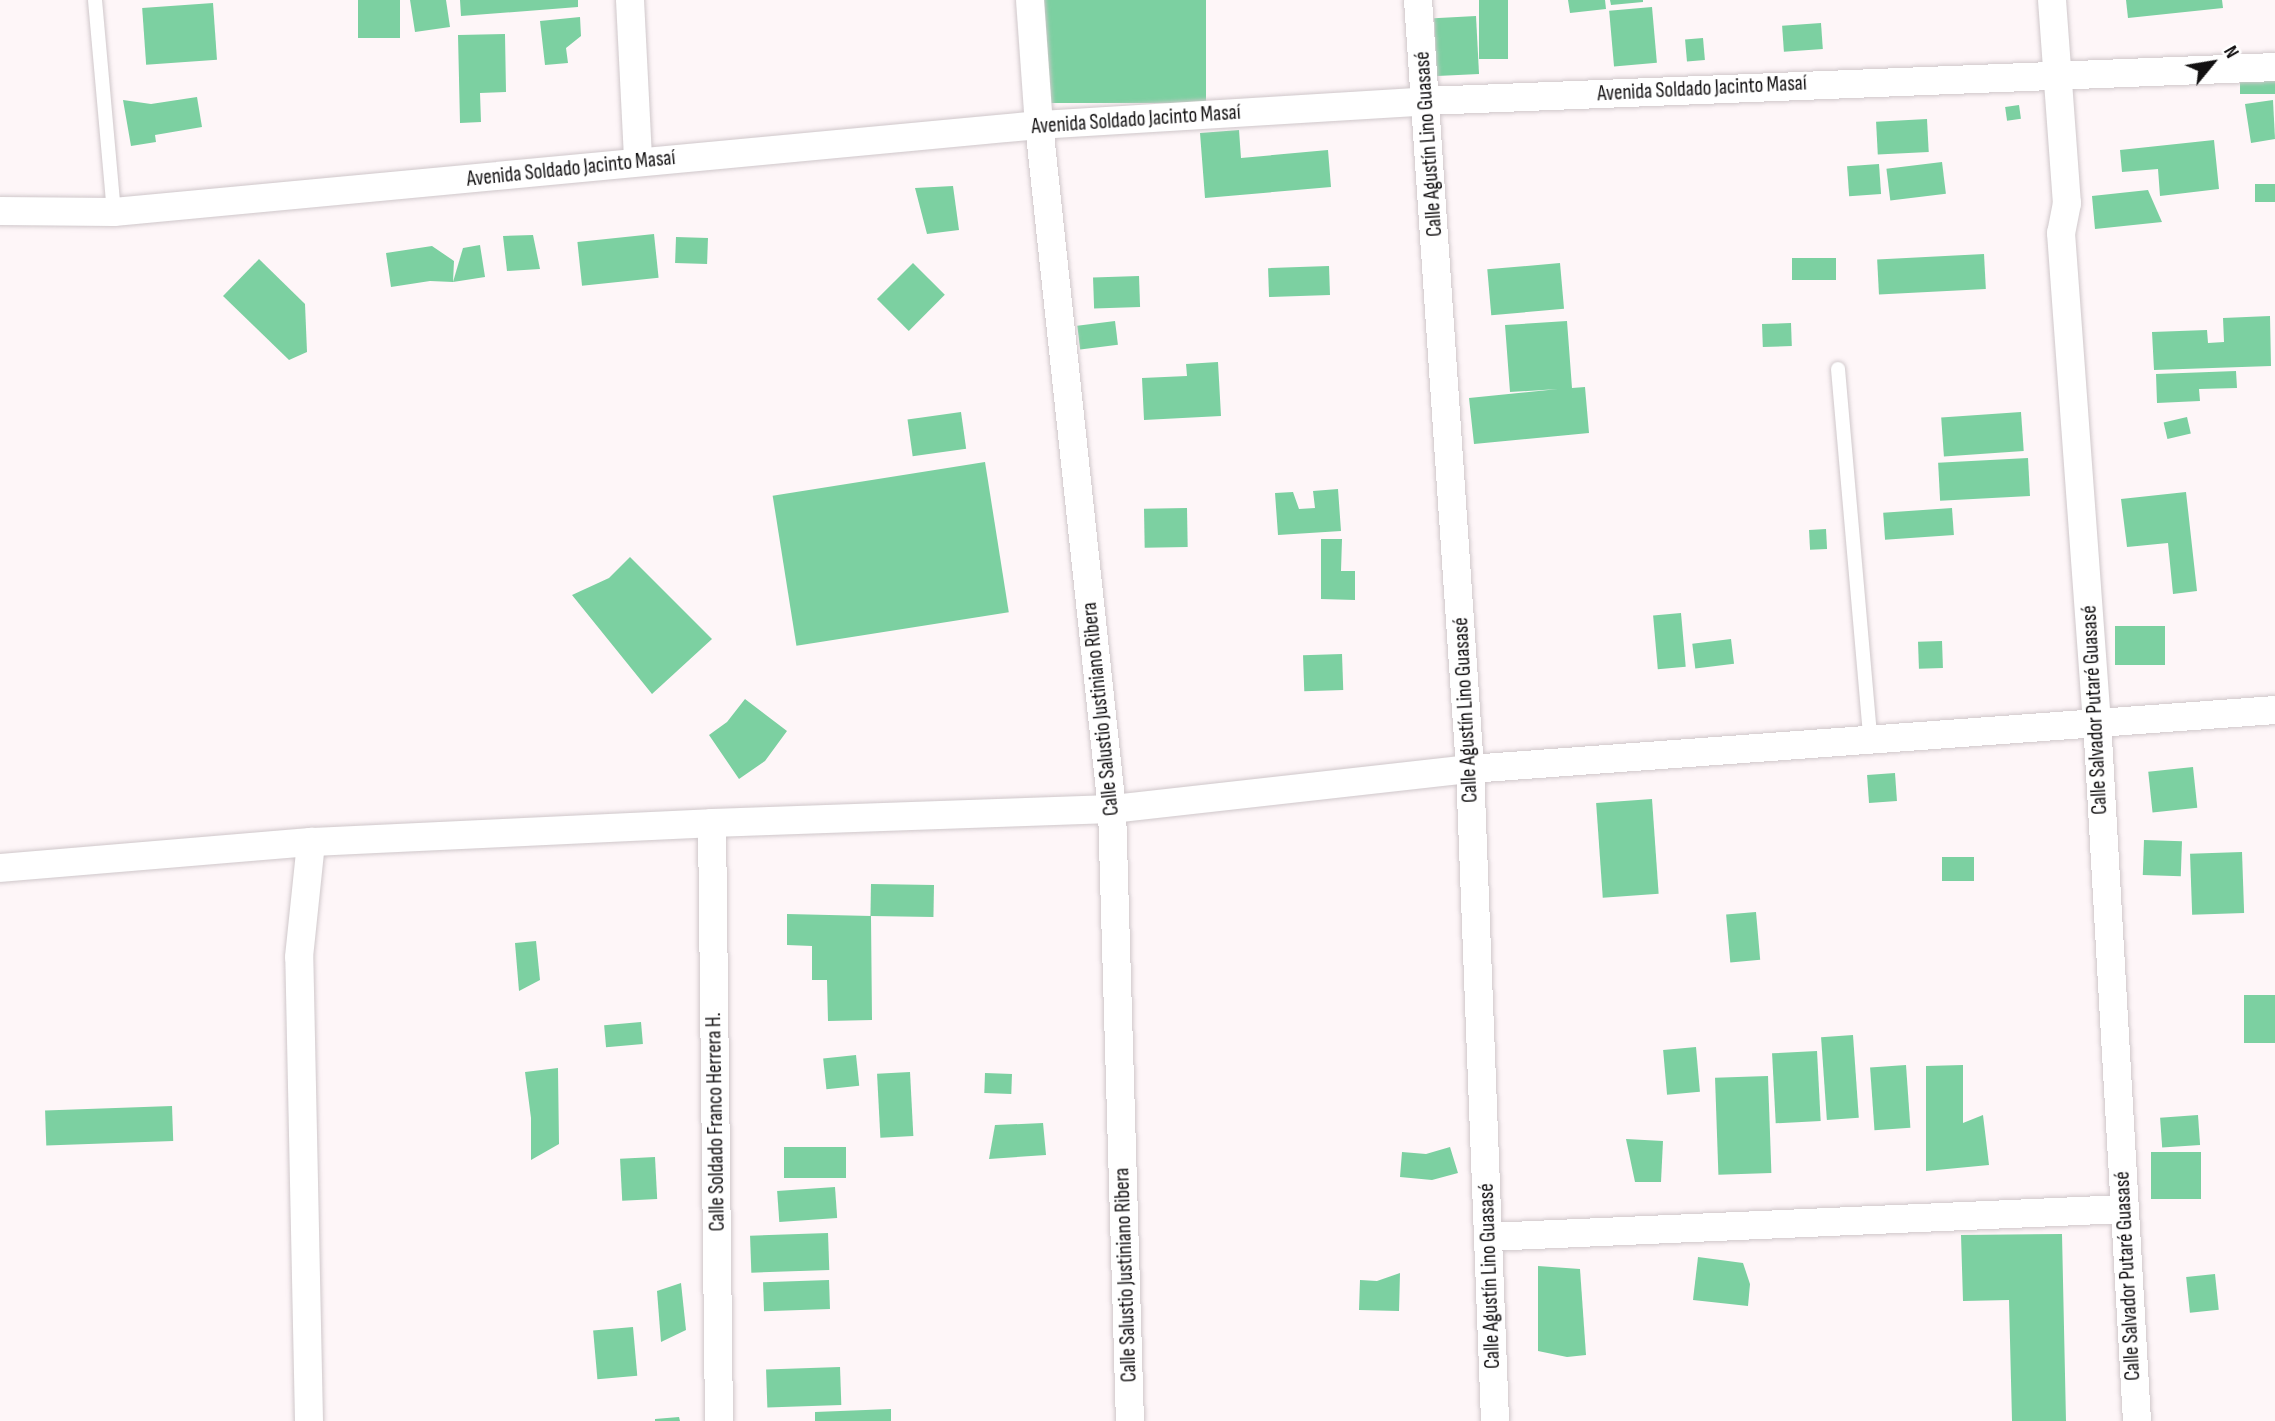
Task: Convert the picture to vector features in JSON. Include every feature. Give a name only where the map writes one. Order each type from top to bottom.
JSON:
[{"type":"street","points":[[630,0],[638,160]]},
{"type":"street","name":"Calle Salustio Justiniano Ribera","points":[[1030,0],[1039,125],[1112,809],[1130,1421]]},
{"type":"street","name":"Calle Agustín Lino Guasasé","points":[[1418,0],[1470,769],[1495,1421]]},
{"type":"street","name":"Calle Salvador Putaré Guasasé","points":[[2052,0],[2067,203],[2061,233],[2097,721],[2137,1421]]},
{"type":"street","name":"Avenida Soldado Jacinto Masaí","points":[[0,211],[114,212],[518,176],[638,160],[1039,125],[1426,101],[2275,67]]},
{"type":"street","points":[[0,867],[311,842],[712,823],[1112,809],[1470,769],[2275,710]]},
{"type":"street","name":"Calle Soldado Franco Herrera H.","points":[[712,823],[719,1421]]},
{"type":"street","points":[[309,1421],[299,957],[311,842]]},
{"type":"street","points":[[1488,1237],[2124,1209]]},
{"type":"lane","points":[[95,0],[114,212]]},
{"type":"lane","points":[[1838,369],[1870,738]]},
{"type":"building","points":[[358,0],[400,0],[400,38],[358,38]]},
{"type":"building","points":[[410,0],[446,0],[450,27],[415,32]]},
{"type":"building","points":[[460,0],[578,0],[578,7],[461,16]]},
{"type":"building","points":[[1032,0],[1206,0],[1206,103],[1032,103]]},
{"type":"building","points":[[1479,0],[1508,0],[1508,59],[1479,59]]},
{"type":"building","points":[[1568,0],[1605,0],[1606,9],[1570,13]]},
{"type":"building","points":[[1610,0],[1643,0],[1643,2],[1611,5]]},
{"type":"building","points":[[2126,0],[2222,0],[2223,8],[2128,18]]},
{"type":"building","points":[[213,3],[217,60],[146,65],[142,8]]},
{"type":"building","points":[[1652,7],[1657,63],[1614,67],[1609,11]]},
{"type":"building","points":[[1476,16],[1479,74],[1437,76],[1434,18]]},
{"type":"building","points":[[580,17],[581,36],[566,48],[568,63],[545,65],[540,21]]},
{"type":"building","points":[[1821,23],[1823,49],[1784,52],[1782,26]]},
{"type":"building","points":[[505,34],[506,92],[480,93],[481,122],[460,123],[458,35]]},
{"type":"building","points":[[1703,38],[1705,60],[1687,61],[1685,40]]},
{"type":"building","points":[[2240,77],[2275,77],[2275,94],[2240,94]]},
{"type":"building","points":[[197,97],[202,127],[155,135],[156,142],[131,146],[123,100],[151,104]]},
{"type":"building","points":[[2273,100],[2275,139],[2251,143],[2245,104]]},
{"type":"building","points":[[2019,105],[2021,119],[2007,121],[2005,107]]},
{"type":"building","points":[[1927,119],[1929,152],[1878,155],[1876,122]]},
{"type":"building","points":[[1239,130],[1241,158],[1328,150],[1331,187],[1205,198],[1200,133]]},
{"type":"building","points":[[2214,140],[2219,189],[2160,196],[2158,169],[2122,172],[2120,150]]},
{"type":"building","points":[[1942,162],[1946,194],[1890,201],[1886,169]]},
{"type":"building","points":[[1879,164],[1881,194],[1849,196],[1847,166]]},
{"type":"building","points":[[2255,184],[2275,184],[2275,202],[2255,202]]},
{"type":"building","points":[[953,186],[959,230],[927,234],[915,188]]},
{"type":"building","points":[[2148,190],[2162,222],[2095,229],[2092,196]]},
{"type":"building","points":[[654,234],[659,278],[582,286],[577,242]]},
{"type":"building","points":[[533,235],[540,269],[507,271],[503,236]]},
{"type":"building","points":[[676,237],[708,238],[707,264],[675,263]]},
{"type":"building","points":[[480,245],[485,277],[453,282],[463,248]]},
{"type":"building","points":[[432,246],[454,261],[453,282],[430,281],[391,287],[386,253]]},
{"type":"building","points":[[1984,254],[1986,289],[1879,295],[1877,260]]},
{"type":"building","points":[[1792,258],[1836,258],[1836,280],[1792,280]]},
{"type":"building","points":[[259,259],[305,304],[307,352],[289,360],[223,296]]},
{"type":"building","points":[[913,263],[945,295],[909,331],[877,299]]},
{"type":"building","points":[[1560,263],[1564,309],[1491,315],[1487,269]]},
{"type":"building","points":[[1329,266],[1330,295],[1269,297],[1268,268]]},
{"type":"building","points":[[1139,276],[1140,307],[1094,309],[1093,278]]},
{"type":"building","points":[[2270,316],[2271,366],[2154,370],[2152,332],[2207,330],[2208,343],[2224,342],[2223,318]]},
{"type":"building","points":[[1115,321],[1118,345],[1080,349],[1077,326]]},
{"type":"building","points":[[1567,321],[1572,388],[1585,387],[1589,433],[1474,444],[1469,398],[1558,389],[1510,392],[1505,325]]},
{"type":"building","points":[[1791,323],[1792,346],[1763,347],[1762,324]]},
{"type":"building","points":[[1218,362],[1221,416],[1144,420],[1142,378],[1187,376],[1186,364]]},
{"type":"building","points":[[2236,371],[2237,388],[2199,389],[2200,401],[2157,403],[2156,374]]},
{"type":"building","points":[[961,412],[966,449],[913,456],[908,420]]},
{"type":"building","points":[[2021,412],[2024,451],[1944,456],[1941,418]]},
{"type":"building","points":[[2187,417],[2191,434],[2167,439],[2164,422]]},
{"type":"building","points":[[2028,458],[2030,496],[1940,501],[1938,463]]},
{"type":"building","points":[[985,462],[1009,612],[796,646],[773,496]]},
{"type":"building","points":[[1338,489],[1341,531],[1278,535],[1275,493],[1293,492],[1299,509],[1315,508],[1313,491]]},
{"type":"building","points":[[2186,492],[2197,591],[2173,594],[2168,543],[2127,547],[2121,499]]},
{"type":"building","points":[[1187,508],[1188,547],[1145,548],[1144,509]]},
{"type":"building","points":[[1952,508],[1954,535],[1885,540],[1883,513]]},
{"type":"building","points":[[1826,529],[1827,549],[1810,550],[1809,530]]},
{"type":"building","points":[[1321,539],[1342,539],[1341,571],[1355,571],[1355,600],[1321,599]]},
{"type":"building","points":[[630,557],[712,639],[652,694],[572,595],[609,578]]},
{"type":"building","points":[[1681,613],[1686,667],[1658,669],[1653,615]]},
{"type":"building","points":[[2115,626],[2165,626],[2165,665],[2115,665]]},
{"type":"building","points":[[1731,639],[1734,664],[1695,669],[1692,644]]},
{"type":"building","points":[[1942,641],[1943,668],[1919,669],[1918,642]]},
{"type":"building","points":[[1342,654],[1343,690],[1304,691],[1303,655]]},
{"type":"building","points":[[745,699],[787,731],[765,761],[739,779],[709,735],[727,722]]},
{"type":"building","points":[[2193,767],[2197,808],[2153,812],[2148,772]]},
{"type":"building","points":[[1895,773],[1897,801],[1869,803],[1867,775]]},
{"type":"building","points":[[1652,799],[1659,894],[1603,898],[1596,803]]},
{"type":"building","points":[[2144,840],[2182,841],[2181,876],[2143,875]]},
{"type":"building","points":[[2242,852],[2244,913],[2192,915],[2190,854]]},
{"type":"building","points":[[1942,857],[1974,857],[1974,881],[1942,881]]},
{"type":"building","points":[[871,884],[934,885],[933,917],[870,916]]},
{"type":"building","points":[[1756,912],[1760,960],[1730,962],[1726,915]]},
{"type":"building","points":[[787,914],[871,916],[872,1020],[828,1021],[827,980],[812,980],[812,946],[787,945]]},
{"type":"building","points":[[536,941],[540,980],[519,991],[515,943]]},
{"type":"building","points":[[2244,995],[2275,995],[2275,1043],[2244,1043]]},
{"type":"building","points":[[641,1022],[643,1044],[606,1047],[604,1025]]},
{"type":"building","points":[[1853,1035],[1859,1118],[1827,1120],[1821,1037]]},
{"type":"building","points":[[1696,1047],[1700,1092],[1667,1095],[1663,1050]]},
{"type":"building","points":[[1817,1051],[1821,1121],[1776,1123],[1772,1053]]},
{"type":"building","points":[[856,1055],[859,1086],[826,1089],[823,1058]]},
{"type":"building","points":[[1906,1065],[1910,1128],[1874,1130],[1870,1068]]},
{"type":"building","points":[[1963,1065],[1963,1123],[1983,1115],[1989,1165],[1926,1171],[1926,1066]]},
{"type":"building","points":[[558,1068],[559,1144],[531,1160],[531,1118],[525,1072]]},
{"type":"building","points":[[910,1072],[913,1136],[880,1138],[877,1074]]},
{"type":"building","points":[[985,1073],[1012,1074],[1011,1094],[984,1093]]},
{"type":"building","points":[[1768,1076],[1771,1173],[1718,1175],[1715,1078]]},
{"type":"building","points":[[172,1106],[173,1141],[46,1145],[45,1110]]},
{"type":"building","points":[[2198,1115],[2200,1145],[2162,1148],[2160,1118]]},
{"type":"building","points":[[1043,1123],[1046,1155],[989,1159],[995,1125]]},
{"type":"building","points":[[1626,1139],[1663,1141],[1661,1182],[1635,1182]]},
{"type":"building","points":[[784,1147],[846,1147],[846,1178],[784,1178]]},
{"type":"building","points":[[1450,1147],[1458,1173],[1432,1180],[1400,1177],[1402,1152],[1426,1154]]},
{"type":"building","points":[[2151,1152],[2201,1152],[2201,1199],[2151,1199]]},
{"type":"building","points":[[655,1157],[657,1199],[622,1201],[620,1159]]},
{"type":"building","points":[[835,1187],[837,1218],[779,1222],[777,1191]]},
{"type":"building","points":[[828,1233],[829,1270],[751,1273],[750,1236]]},
{"type":"building","points":[[2062,1234],[2066,1421],[2012,1421],[2009,1300],[1963,1301],[1961,1235]]},
{"type":"building","points":[[1698,1257],[1743,1263],[1750,1284],[1748,1306],[1693,1300]]},
{"type":"building","points":[[1538,1266],[1580,1269],[1586,1355],[1567,1357],[1538,1351]]},
{"type":"building","points":[[1400,1273],[1399,1311],[1359,1310],[1360,1280],[1377,1281]]},
{"type":"building","points":[[2215,1274],[2219,1310],[2190,1313],[2186,1277]]},
{"type":"building","points":[[829,1280],[830,1309],[764,1311],[763,1282]]},
{"type":"building","points":[[681,1283],[686,1330],[661,1342],[657,1291]]},
{"type":"building","points":[[633,1327],[637,1376],[597,1379],[593,1330]]},
{"type":"building","points":[[840,1367],[841,1405],[767,1408],[766,1370]]},
{"type":"building","points":[[891,1409],[891,1421],[815,1421],[815,1412]]},
{"type":"building","points":[[679,1417],[680,1421],[655,1421],[655,1419]]}]
